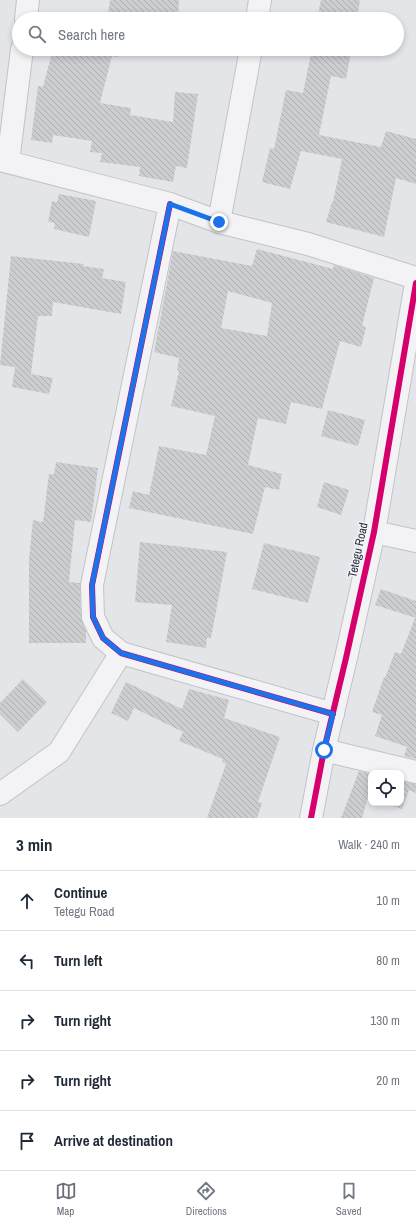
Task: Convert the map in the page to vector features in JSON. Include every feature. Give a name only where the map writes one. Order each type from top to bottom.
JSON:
[{"type":"street","points":[[27,12],[28,0]]},
{"type":"street","points":[[258,12],[260,0]]},
{"type":"street","points":[[21,56],[4,161],[170,204],[219,222],[308,244],[416,278]]},
{"type":"street","points":[[219,222],[250,56]]},
{"type":"street","points":[[170,204],[92,585],[93,617],[103,638],[121,653],[333,714]]},
{"type":"street","name":"Tetegu Road","points":[[311,818],[324,750],[374,532],[416,283]]},
{"type":"street","points":[[374,532],[416,541]]},
{"type":"street","points":[[0,794],[60,752],[121,653]]},
{"type":"street","points":[[324,750],[416,772]]},
{"type":"building","points":[[110,0],[179,0],[178,12],[108,12]]},
{"type":"building","points":[[321,0],[360,0],[358,12],[318,12]]},
{"type":"building","points":[[51,56],[112,56],[100,103],[131,108],[130,115],[173,122],[175,92],[198,94],[187,168],[176,166],[173,182],[139,176],[140,167],[100,162],[102,153],[90,152],[92,141],[53,135],[52,143],[31,140],[38,86],[43,87]]},
{"type":"building","points":[[311,56],[350,56],[346,79],[331,76],[319,135],[381,147],[386,131],[416,139],[416,184],[396,178],[384,237],[326,222],[333,202],[342,159],[301,151],[290,189],[262,182],[270,148],[274,149],[286,90],[303,93]]},
{"type":"building","points":[[59,194],[96,201],[89,237],[54,229],[55,223],[48,222],[52,201],[57,202]]},
{"type":"building","points":[[257,249],[333,269],[334,265],[374,278],[362,326],[366,327],[361,347],[340,341],[322,409],[291,402],[286,424],[258,418],[248,465],[282,474],[279,490],[265,487],[253,534],[129,508],[133,491],[149,495],[159,446],[206,455],[215,416],[171,406],[179,371],[177,370],[179,358],[154,352],[173,251],[252,266]],"holes":[[[228,291],[272,303],[267,336],[221,328]]]},
{"type":"building","points":[[11,256],[84,264],[83,266],[104,269],[102,278],[126,282],[121,314],[53,302],[52,316],[38,316],[31,374],[53,378],[49,394],[12,387],[15,367],[0,365]]},
{"type":"building","points":[[328,410],[365,420],[358,446],[321,436]]},
{"type":"building","points":[[56,462],[98,468],[91,522],[75,520],[69,582],[80,583],[81,617],[86,631],[86,643],[29,643],[29,559],[33,520],[43,522],[49,474],[54,474]]},
{"type":"building","points":[[324,482],[349,490],[341,515],[317,507]]},
{"type":"building","points":[[140,542],[227,552],[211,638],[207,638],[206,648],[166,642],[172,605],[135,602]]},
{"type":"building","points":[[264,543],[320,557],[308,603],[252,589]]},
{"type":"building","points":[[381,589],[416,601],[416,618],[375,605]]},
{"type":"building","points":[[415,618],[416,759],[404,756],[407,747],[375,736],[382,715],[372,712],[384,677],[385,678],[395,652],[401,654]]},
{"type":"building","points":[[23,679],[47,702],[18,732],[0,714],[0,703]]},
{"type":"building","points":[[126,682],[182,709],[189,689],[229,700],[224,718],[280,737],[258,802],[262,803],[257,818],[207,818],[226,764],[222,762],[223,759],[179,741],[183,732],[134,708],[128,721],[111,713]]},
{"type":"building","points":[[359,771],[368,773],[368,797],[362,818],[341,818]]},
{"type":"building","points":[[404,782],[416,784],[416,793],[409,790],[404,804]]},
{"type":"building","points":[[394,806],[403,806],[402,809]]},
{"type":"cycle path","points":[[170,204],[92,585],[93,617],[103,638],[121,653],[333,714]]},
{"type":"cycle path","points":[[311,818],[324,750],[374,532],[416,283]]},
{"type":"route","points":[[219,222],[170,204],[92,585],[93,617],[103,638],[121,653],[333,714],[324,750]]}]
